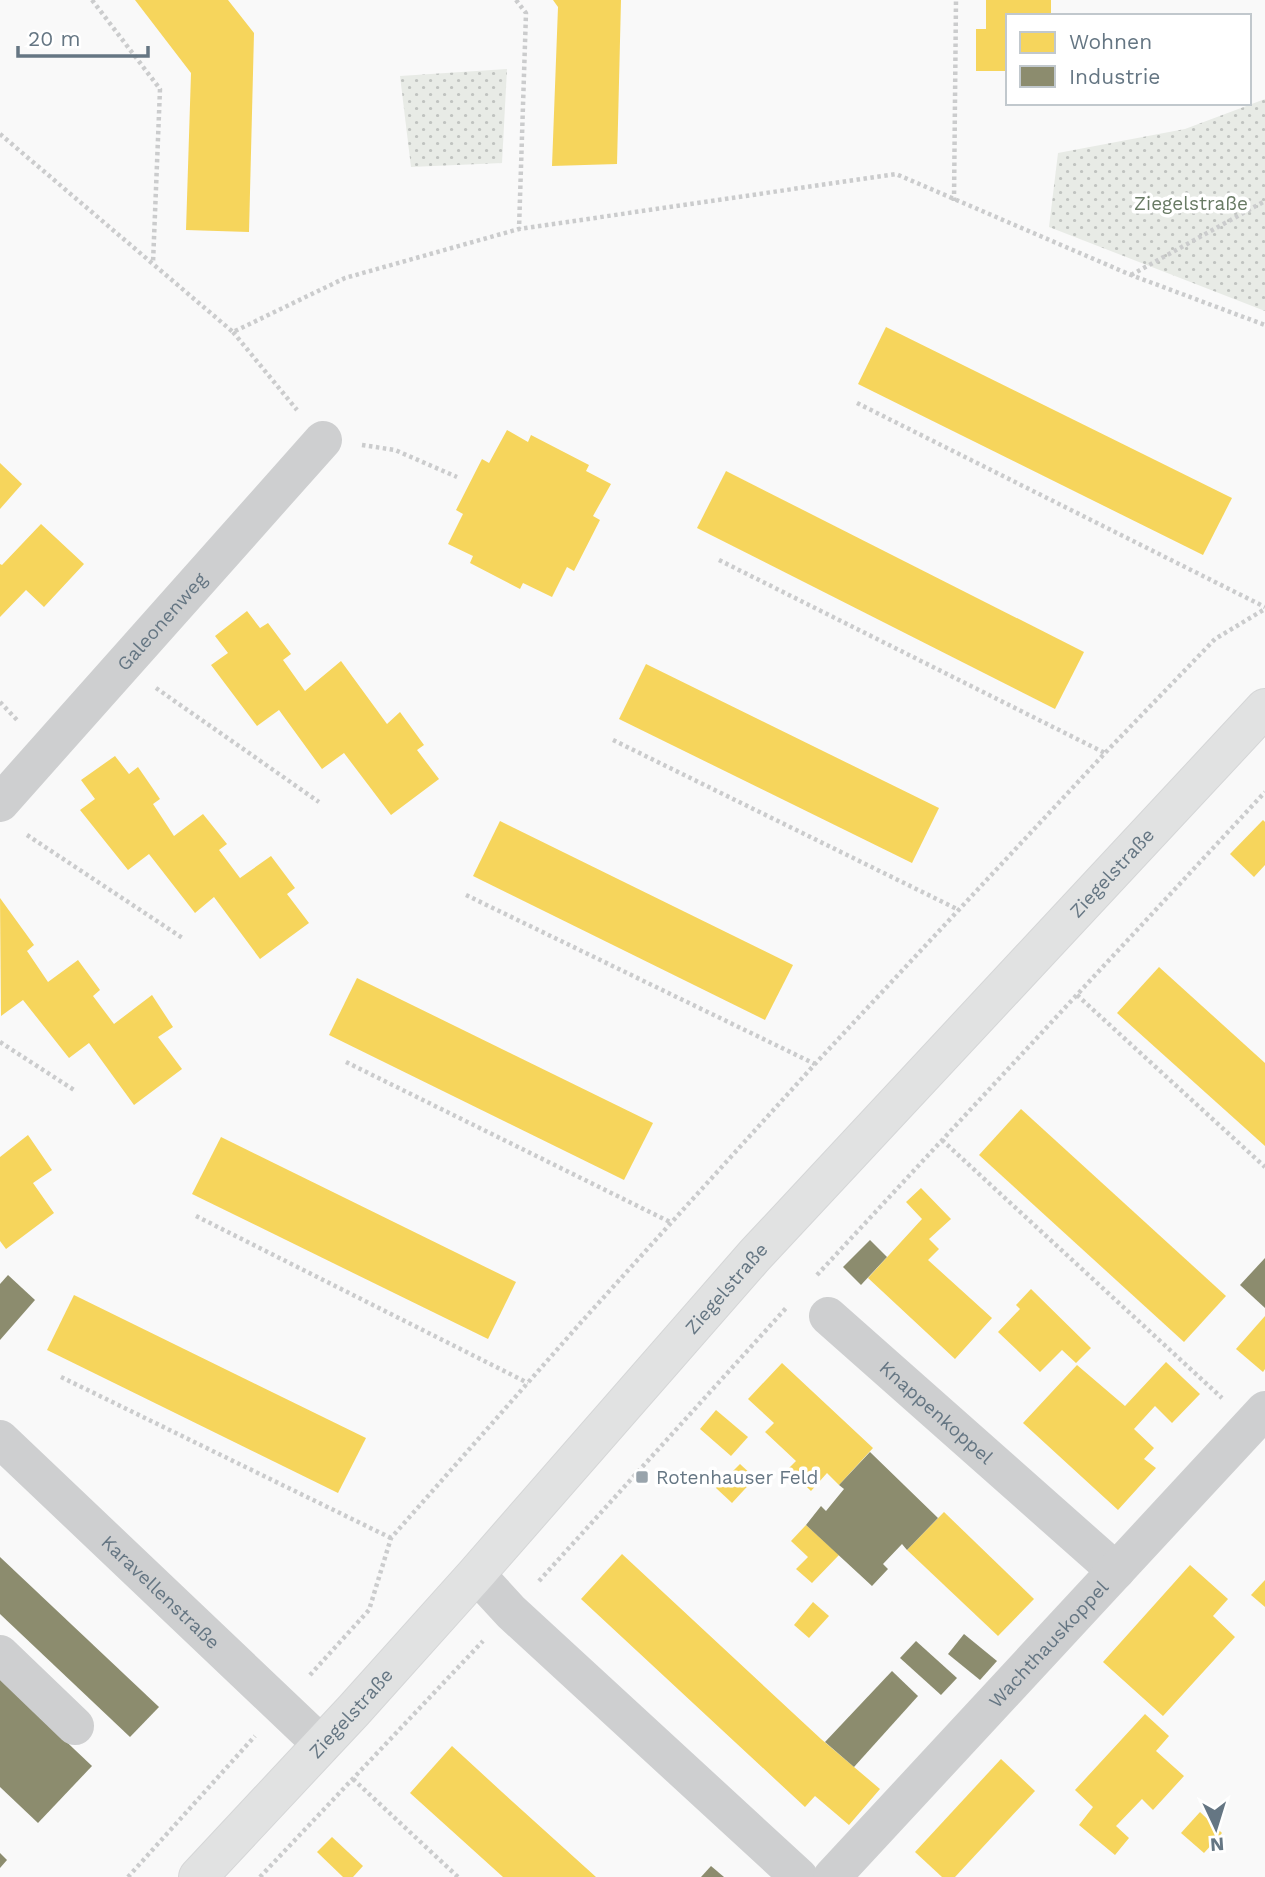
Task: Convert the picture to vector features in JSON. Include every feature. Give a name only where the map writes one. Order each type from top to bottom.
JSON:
[{"type":"main road","name":"Ziegelstraße","points":[[198,1877],[322,1745],[476,1574],[755,1255],[1265,708]]},
{"type":"street","name":"Galeonenweg","points":[[0,803],[323,440]]},
{"type":"street","name":"Knappenkoppel","points":[[814,1304],[1116,1572]]},
{"type":"street","name":"Wachthauskoppel","points":[[832,1877],[1258,1417]]},
{"type":"street","name":"Karavellenstraße","points":[[0,1439],[322,1745]]},
{"type":"street","points":[[476,1574],[511,1612],[799,1877]]},
{"type":"street","points":[[0,1654],[75,1726]]},
{"type":"path","points":[[92,0],[160,89],[153,264]]},
{"type":"path","points":[[516,0],[526,13],[519,229]]},
{"type":"path","points":[[954,201],[956,0]]},
{"type":"path","points":[[0,134],[233,332],[323,440],[395,450],[457,477]]},
{"type":"path","points":[[233,332],[345,278],[519,229],[895,174],[1131,275],[1265,325]]},
{"type":"path","points":[[1131,275],[1265,201]]},
{"type":"path","points":[[858,402],[1265,608]]},
{"type":"path","points":[[719,560],[1105,753]]},
{"type":"path","points":[[128,1877],[369,1610],[391,1538],[528,1383],[815,1064],[1105,753],[1214,639],[1265,608]]},
{"type":"path","points":[[123,665],[319,802]]},
{"type":"path","points":[[613,740],[959,910]]},
{"type":"path","points":[[260,1877],[511,1612],[814,1304],[943,1140],[1265,792]]},
{"type":"path","points":[[23,833],[184,939]]},
{"type":"path","points":[[466,895],[815,1064]]},
{"type":"path","points":[[1076,995],[1265,1167]]},
{"type":"path","points":[[0,1042],[74,1090]]},
{"type":"path","points":[[345,1062],[672,1223]]},
{"type":"path","points":[[943,1140],[1258,1417]]},
{"type":"path","points":[[196,1216],[528,1383]]},
{"type":"path","points":[[61,1377],[391,1538]]},
{"type":"path","points":[[353,1779],[458,1877]]},
{"type":"green space","points":[[507,69],[502,163],[411,167],[400,76]]},
{"type":"green space","name":"Ziegelstraße","points":[[1265,99],[1265,311],[1049,227],[1058,153],[1185,129]]},
{"type":"building: Wohnen","points":[[135,0],[228,0],[254,33],[249,232],[186,230],[191,73]]},
{"type":"building: Wohnen","points":[[553,0],[621,0],[617,164],[552,166],[558,7]]},
{"type":"building: Wohnen","points":[[986,0],[1051,0],[1051,14],[1006,14],[1006,71],[976,71],[976,29],[986,29]]},
{"type":"building: Wohnen","points":[[886,327],[1232,498],[1203,555],[858,384]]},
{"type":"building: Wohnen","points":[[507,430],[528,442],[531,435],[589,465],[586,471],[611,484],[593,516],[600,520],[574,571],[567,567],[552,597],[523,583],[520,589],[470,563],[473,556],[448,544],[463,514],[456,510],[482,459],[489,463]]},
{"type":"building: Wohnen","points":[[0,463],[22,484],[0,509]]},
{"type":"building: Wohnen","points":[[726,471],[1084,652],[1055,709],[697,528]]},
{"type":"building: Wohnen","points":[[41,524],[84,564],[44,607],[26,590],[0,617],[0,564],[2,565]]},
{"type":"building: Wohnen","points":[[247,611],[260,628],[268,623],[291,654],[283,660],[305,691],[341,661],[387,724],[400,712],[424,745],[417,750],[439,779],[391,815],[344,753],[322,769],[279,710],[257,726],[211,665],[228,653],[215,636]]},
{"type":"building: Wohnen","points":[[646,664],[939,808],[912,863],[619,719]]},
{"type":"building: Wohnen","points":[[115,756],[129,774],[138,767],[160,799],[153,804],[174,836],[203,814],[227,844],[219,850],[240,878],[271,856],[295,888],[287,894],[309,923],[260,959],[214,897],[195,913],[149,854],[128,870],[80,810],[95,799],[81,780]]},
{"type":"building: Wohnen","points":[[1263,820],[1265,865],[1254,877],[1230,854]]},
{"type":"building: Wohnen","points":[[500,821],[793,965],[765,1020],[473,876]]},
{"type":"building: Wohnen","points":[[0,898],[34,945],[27,951],[48,982],[78,960],[100,990],[93,996],[114,1024],[152,995],[173,1027],[158,1037],[182,1069],[134,1105],[89,1043],[69,1058],[23,1000],[1,1016]]},
{"type":"building: Wohnen","points":[[1159,967],[1265,1063],[1265,1146],[1117,1013]]},
{"type":"building: Wohnen","points":[[357,978],[653,1123],[624,1180],[329,1035]]},
{"type":"building: Wohnen","points":[[1021,1109],[1226,1296],[1184,1342],[979,1155]]},
{"type":"building: Wohnen","points":[[28,1135],[52,1170],[33,1183],[54,1213],[6,1249],[0,1241],[0,1157]]},
{"type":"building: Wohnen","points":[[221,1137],[516,1282],[488,1339],[192,1194]]},
{"type":"building: Wohnen","points":[[921,1188],[951,1219],[929,1239],[939,1249],[928,1260],[992,1318],[955,1359],[868,1278],[922,1219],[906,1202]]},
{"type":"building: Wohnen","points":[[1031,1289],[1091,1348],[1076,1363],[1062,1350],[1040,1372],[998,1332],[1020,1309],[1016,1305]]},
{"type":"building: Wohnen","points":[[74,1295],[366,1438],[338,1493],[47,1350]]},
{"type":"building: Wohnen","points":[[1265,1316],[1265,1369],[1263,1372],[1236,1349]]},
{"type":"building: Wohnen","points":[[1166,1362],[1200,1394],[1172,1423],[1155,1406],[1134,1429],[1154,1448],[1144,1459],[1156,1468],[1118,1510],[1023,1423],[1077,1365],[1125,1406]]},
{"type":"building: Wohnen","points":[[782,1363],[873,1448],[839,1485],[827,1473],[811,1491],[788,1469],[796,1461],[765,1432],[774,1423],[748,1399]]},
{"type":"building: Wohnen","points":[[716,1410],[748,1437],[731,1456],[700,1429]]},
{"type":"building: Wohnen","points":[[740,1464],[755,1478],[732,1503],[716,1488]]},
{"type":"building: Wohnen","points":[[944,1512],[1034,1599],[998,1636],[907,1550]]},
{"type":"building: Wohnen","points":[[806,1525],[839,1555],[812,1583],[796,1569],[808,1557],[791,1541]]},
{"type":"building: Wohnen","points":[[622,1554],[821,1739],[880,1789],[849,1825],[815,1796],[805,1807],[581,1599]]},
{"type":"building: Wohnen","points":[[1190,1565],[1228,1599],[1213,1616],[1235,1637],[1163,1716],[1103,1662]]},
{"type":"building: Wohnen","points":[[1265,1580],[1265,1607],[1251,1595]]},
{"type":"building: Wohnen","points":[[813,1602],[829,1616],[809,1638],[794,1625]]},
{"type":"building: Wohnen","points":[[1145,1714],[1169,1736],[1156,1751],[1184,1776],[1153,1810],[1142,1799],[1116,1826],[1129,1838],[1115,1855],[1079,1825],[1093,1807],[1075,1790]]},
{"type":"building: Wohnen","points":[[452,1746],[596,1877],[503,1877],[410,1793]]},
{"type":"building: Wohnen","points":[[1001,1759],[1035,1791],[955,1877],[942,1877],[915,1852]]},
{"type":"building: Wohnen","points":[[1200,1812],[1222,1833],[1204,1853],[1181,1833]]},
{"type":"building: Wohnen","points":[[332,1837],[363,1866],[353,1877],[343,1877],[317,1852]]},
{"type":"building: Industrie","points":[[870,1240],[887,1257],[861,1285],[843,1267]]},
{"type":"building: Industrie","points":[[1265,1258],[1265,1308],[1240,1285]]},
{"type":"building: Industrie","points":[[8,1275],[35,1300],[0,1340],[0,1284]]},
{"type":"building: Industrie","points":[[870,1452],[938,1518],[907,1550],[902,1544],[883,1564],[888,1569],[872,1586],[806,1525],[821,1506],[826,1511],[844,1489],[839,1485]]},
{"type":"building: Industrie","points":[[0,1557],[159,1707],[130,1737],[0,1614]]},
{"type":"building: Industrie","points":[[964,1634],[997,1661],[980,1680],[948,1654]]},
{"type":"building: Industrie","points":[[916,1641],[957,1678],[941,1695],[900,1658]]},
{"type":"building: Industrie","points":[[892,1671],[918,1696],[854,1767],[825,1742]]},
{"type":"building: Industrie","points":[[0,1679],[92,1766],[38,1823],[0,1787]]},
{"type":"building: Industrie","points":[[0,1853],[7,1860],[0,1868]]},
{"type":"building: Industrie","points":[[711,1866],[724,1877],[701,1877]]},
{"type":"place","name":"Rotenhauser Feld","points":[[642,1477]]}]
